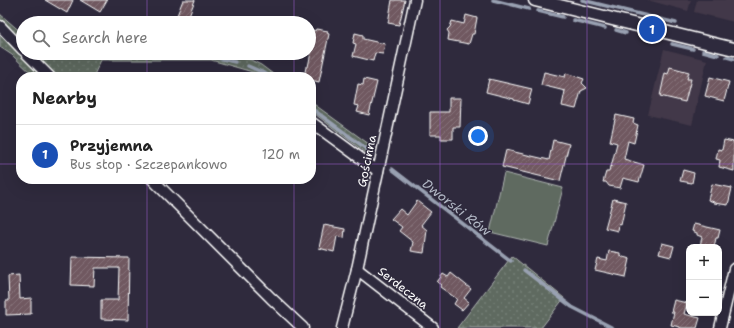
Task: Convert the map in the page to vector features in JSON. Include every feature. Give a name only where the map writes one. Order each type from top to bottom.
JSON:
[{"type":"street","name":"Gościnna","points":[[342,328],[357,269],[415,0]]},
{"type":"street","points":[[542,1],[734,49]]},
{"type":"street","points":[[0,26],[16,43]]},
{"type":"street","points":[[33,60],[45,72]]},
{"type":"street","points":[[316,126],[378,171]]},
{"type":"street","points":[[157,184],[303,328]]},
{"type":"street","name":"Serdeczna","points":[[357,269],[433,328]]},
{"type":"street","points":[[720,328],[734,269]]},
{"type":"shaded area","points":[[647,0],[691,0],[688,11]]},
{"type":"shaded area","points":[[697,0],[734,0],[734,22],[694,12]]},
{"type":"shaded area","points":[[0,14],[16,28],[16,59],[0,47]]},
{"type":"shaded area","points":[[664,49],[707,60],[692,125],[648,115]]},
{"type":"shaded area","points":[[17,60],[101,60],[95,72],[30,72]]},
{"type":"shaded area","points":[[211,60],[251,60],[270,72],[253,72]]},
{"type":"shaded area","points":[[316,106],[373,147],[371,157],[316,115]]},
{"type":"shaded area","points":[[504,173],[563,188],[548,246],[490,232]]},
{"type":"shaded area","points":[[512,256],[564,298],[541,328],[457,328]]},
{"type":"building","points":[[45,0],[73,0],[67,13]]},
{"type":"building","points":[[80,0],[107,0],[100,12]]},
{"type":"building","points":[[183,0],[195,0],[189,16],[177,16]]},
{"type":"building","points":[[392,0],[405,0],[399,25],[388,23]]},
{"type":"building","points":[[466,15],[477,18],[474,34],[472,34],[469,44],[448,40],[449,33],[447,30],[452,21],[464,24]]},
{"type":"building","points":[[316,29],[328,31],[327,33],[329,34],[319,82],[316,81],[316,72],[305,72],[306,67],[308,67],[309,60],[316,60]]},
{"type":"building","points":[[355,33],[363,35],[363,39],[385,44],[383,54],[375,53],[373,61],[353,56],[356,44],[353,43]]},
{"type":"building","points":[[670,67],[689,72],[687,79],[691,79],[685,102],[660,96],[665,73],[668,74]]},
{"type":"building","points":[[544,72],[565,77],[566,73],[584,79],[582,83],[587,88],[581,91],[576,109],[562,106],[565,91],[541,85]]},
{"type":"building","points":[[710,77],[729,82],[724,101],[705,96]]},
{"type":"building","points":[[364,79],[377,82],[369,115],[357,112],[359,106],[354,105],[358,84],[363,85]]},
{"type":"building","points":[[489,79],[532,89],[528,104],[486,92]]},
{"type":"building","points":[[449,98],[461,98],[460,127],[453,127],[453,139],[441,139],[441,135],[430,135],[430,112],[449,112]]},
{"type":"building","points":[[616,115],[634,119],[633,123],[638,125],[634,143],[628,141],[624,159],[644,165],[639,182],[623,178],[620,188],[609,186],[606,182],[603,182],[606,172],[609,172],[610,166],[611,167],[617,143],[610,141]]},
{"type":"building","points":[[553,140],[569,144],[560,181],[502,167],[506,150],[549,160]]},
{"type":"building","points":[[724,140],[734,142],[734,171],[719,167],[720,160],[716,159],[718,149],[722,150]]},
{"type":"building","points":[[683,170],[694,173],[692,183],[680,181]]},
{"type":"building","points":[[712,184],[732,188],[728,205],[714,203],[708,200]]},
{"type":"building","points":[[613,199],[626,202],[621,225],[619,224],[618,231],[605,228]]},
{"type":"building","points":[[417,201],[431,212],[421,225],[427,230],[424,253],[411,251],[413,242],[399,231],[402,227],[391,219],[400,209],[407,215]]},
{"type":"building","points":[[694,224],[720,230],[715,244],[700,244],[702,237],[692,231]]},
{"type":"building","points":[[324,225],[345,229],[344,238],[337,236],[334,252],[319,248]]},
{"type":"building","points":[[662,243],[674,246],[671,257],[659,254]]},
{"type":"building","points":[[609,251],[620,253],[620,256],[630,259],[626,277],[595,270],[598,259],[607,261]]},
{"type":"building","points":[[72,257],[129,258],[128,320],[101,319],[101,300],[118,300],[119,268],[95,268],[94,286],[71,285]]},
{"type":"building","points":[[451,273],[471,289],[464,298],[469,302],[462,310],[454,304],[457,299],[440,287],[441,285],[437,282],[443,274],[448,277]]},
{"type":"building","points":[[19,275],[20,299],[31,298],[31,314],[6,315],[6,301],[9,301],[8,276]]},
{"type":"building","points":[[674,300],[686,303],[684,314],[686,316],[700,318],[697,328],[680,328],[671,325],[674,312],[671,312]]},
{"type":"waterway","points":[[493,0],[529,9]]},
{"type":"waterway","points":[[582,0],[676,23]]},
{"type":"waterway","points":[[538,11],[563,17]]},
{"type":"waterway","points":[[573,20],[605,28]]},
{"type":"waterway","points":[[616,30],[626,33]]},
{"type":"waterway","points":[[672,44],[693,49]]},
{"type":"waterway","points":[[703,51],[718,55]]},
{"type":"waterway","points":[[727,57],[734,59]]},
{"type":"waterway","name":"Dworski Rów","points":[[226,60],[235,62]]},
{"type":"waterway","name":"Dworski Rów","points":[[248,66],[262,72]]},
{"type":"waterway","name":"Dworski Rów","points":[[316,112],[372,153]]},
{"type":"waterway","name":"Dworski Rów","points":[[392,169],[511,261]]},
{"type":"waterway","name":"Dworski Rów","points":[[524,270],[572,307],[613,328]]},
{"type":"place","name":"Przyjemna","points":[[652,29]]}]
